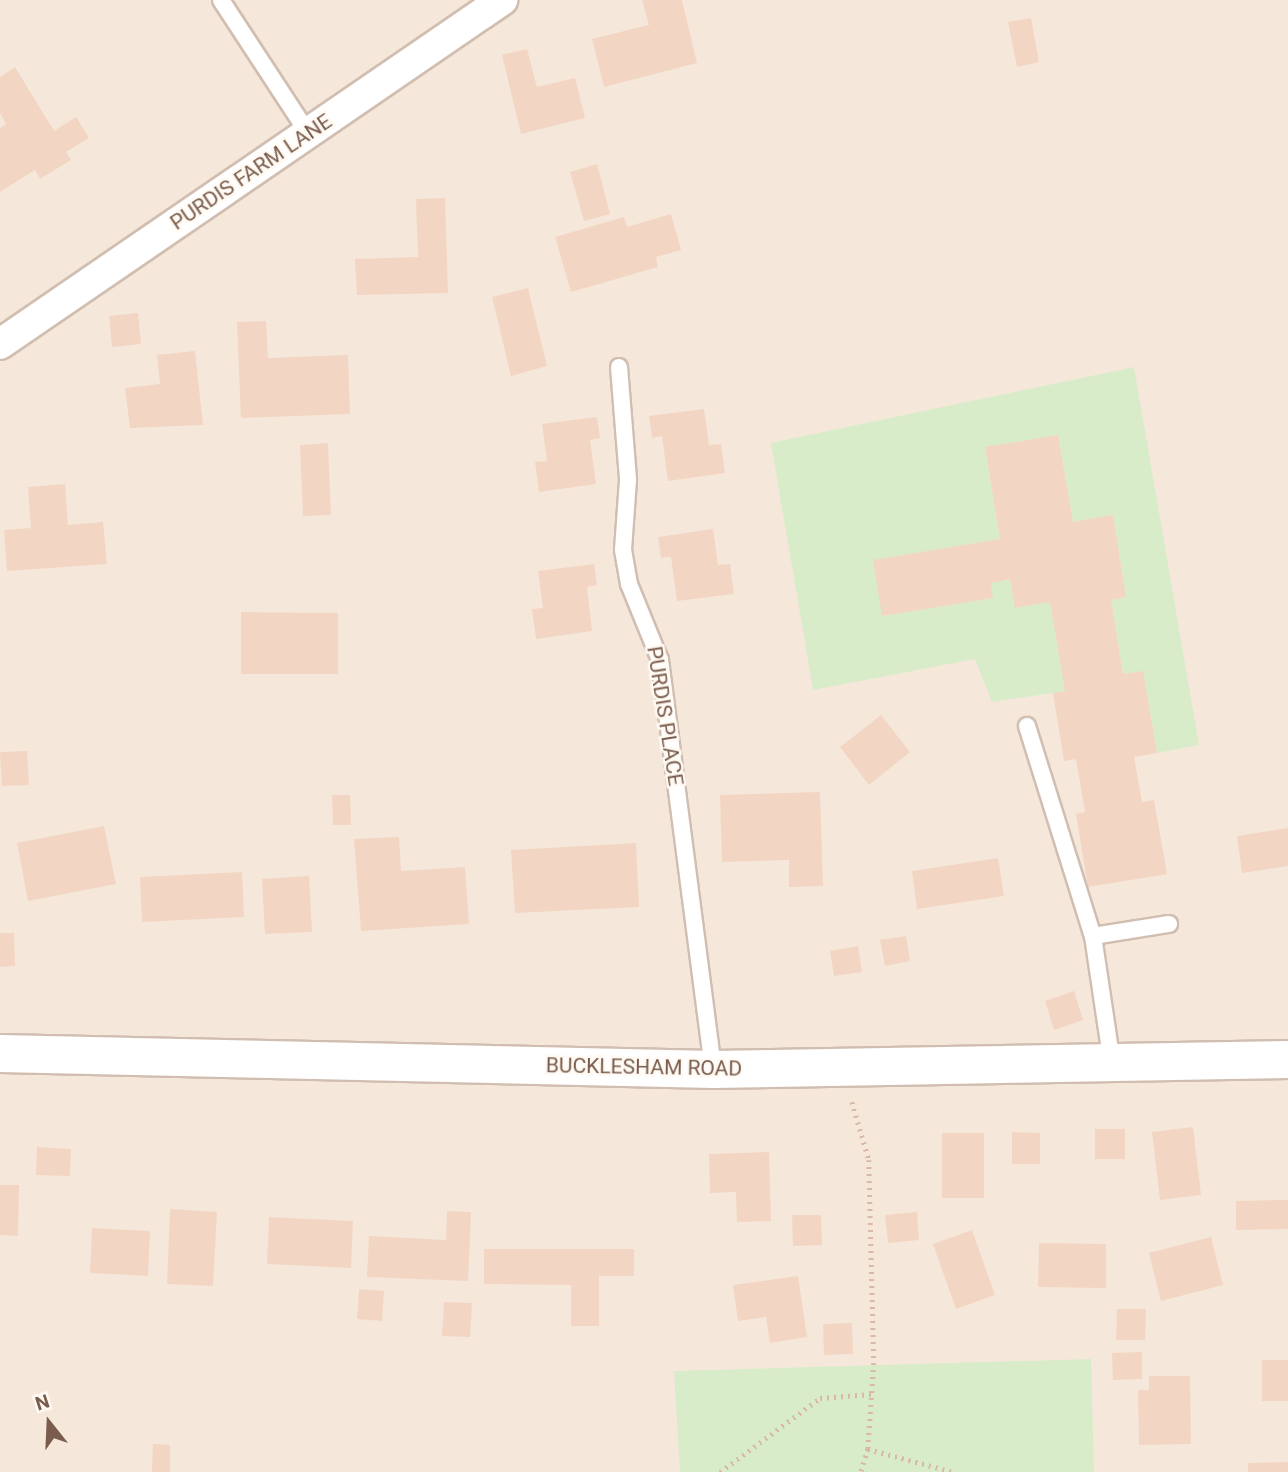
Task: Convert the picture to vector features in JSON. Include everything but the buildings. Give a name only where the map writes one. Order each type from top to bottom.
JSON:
[{"type":"street","name":"PURDIS FARM LANE","points":[[0,344],[502,0]]},
{"type":"street","name":"BUCKLESHAM ROAD","points":[[0,1053],[713,1069],[1288,1059]]},
{"type":"lane","points":[[221,0],[308,133]]},
{"type":"lane","name":"PURDIS PLACE","points":[[619,367],[628,480],[623,550],[629,584],[660,660],[713,1069]]},
{"type":"lane","points":[[1027,726],[1093,936],[1112,1063]]},
{"type":"lane","points":[[1093,936],[1169,924]]},
{"type":"path","points":[[853,1068],[851,1098],[869,1160],[872,1394],[868,1449],[861,1472]]},
{"type":"path","points":[[720,1472],[820,1398],[872,1394]]},
{"type":"path","points":[[868,1449],[953,1472]]},
{"type":"shaded area","points":[[0,0],[1288,0],[1288,1472],[0,1472]]},
{"type":"green space","points":[[1134,367],[1199,745],[1157,753],[1143,672],[1123,674],[1111,600],[1126,597],[1113,515],[1073,522],[1058,435],[985,448],[1000,539],[873,561],[883,616],[992,598],[991,583],[1010,579],[1015,608],[1050,602],[1065,691],[992,702],[975,659],[813,690],[771,443]]},
{"type":"green space","points":[[1091,1359],[1094,1472],[680,1472],[674,1371]]}]
